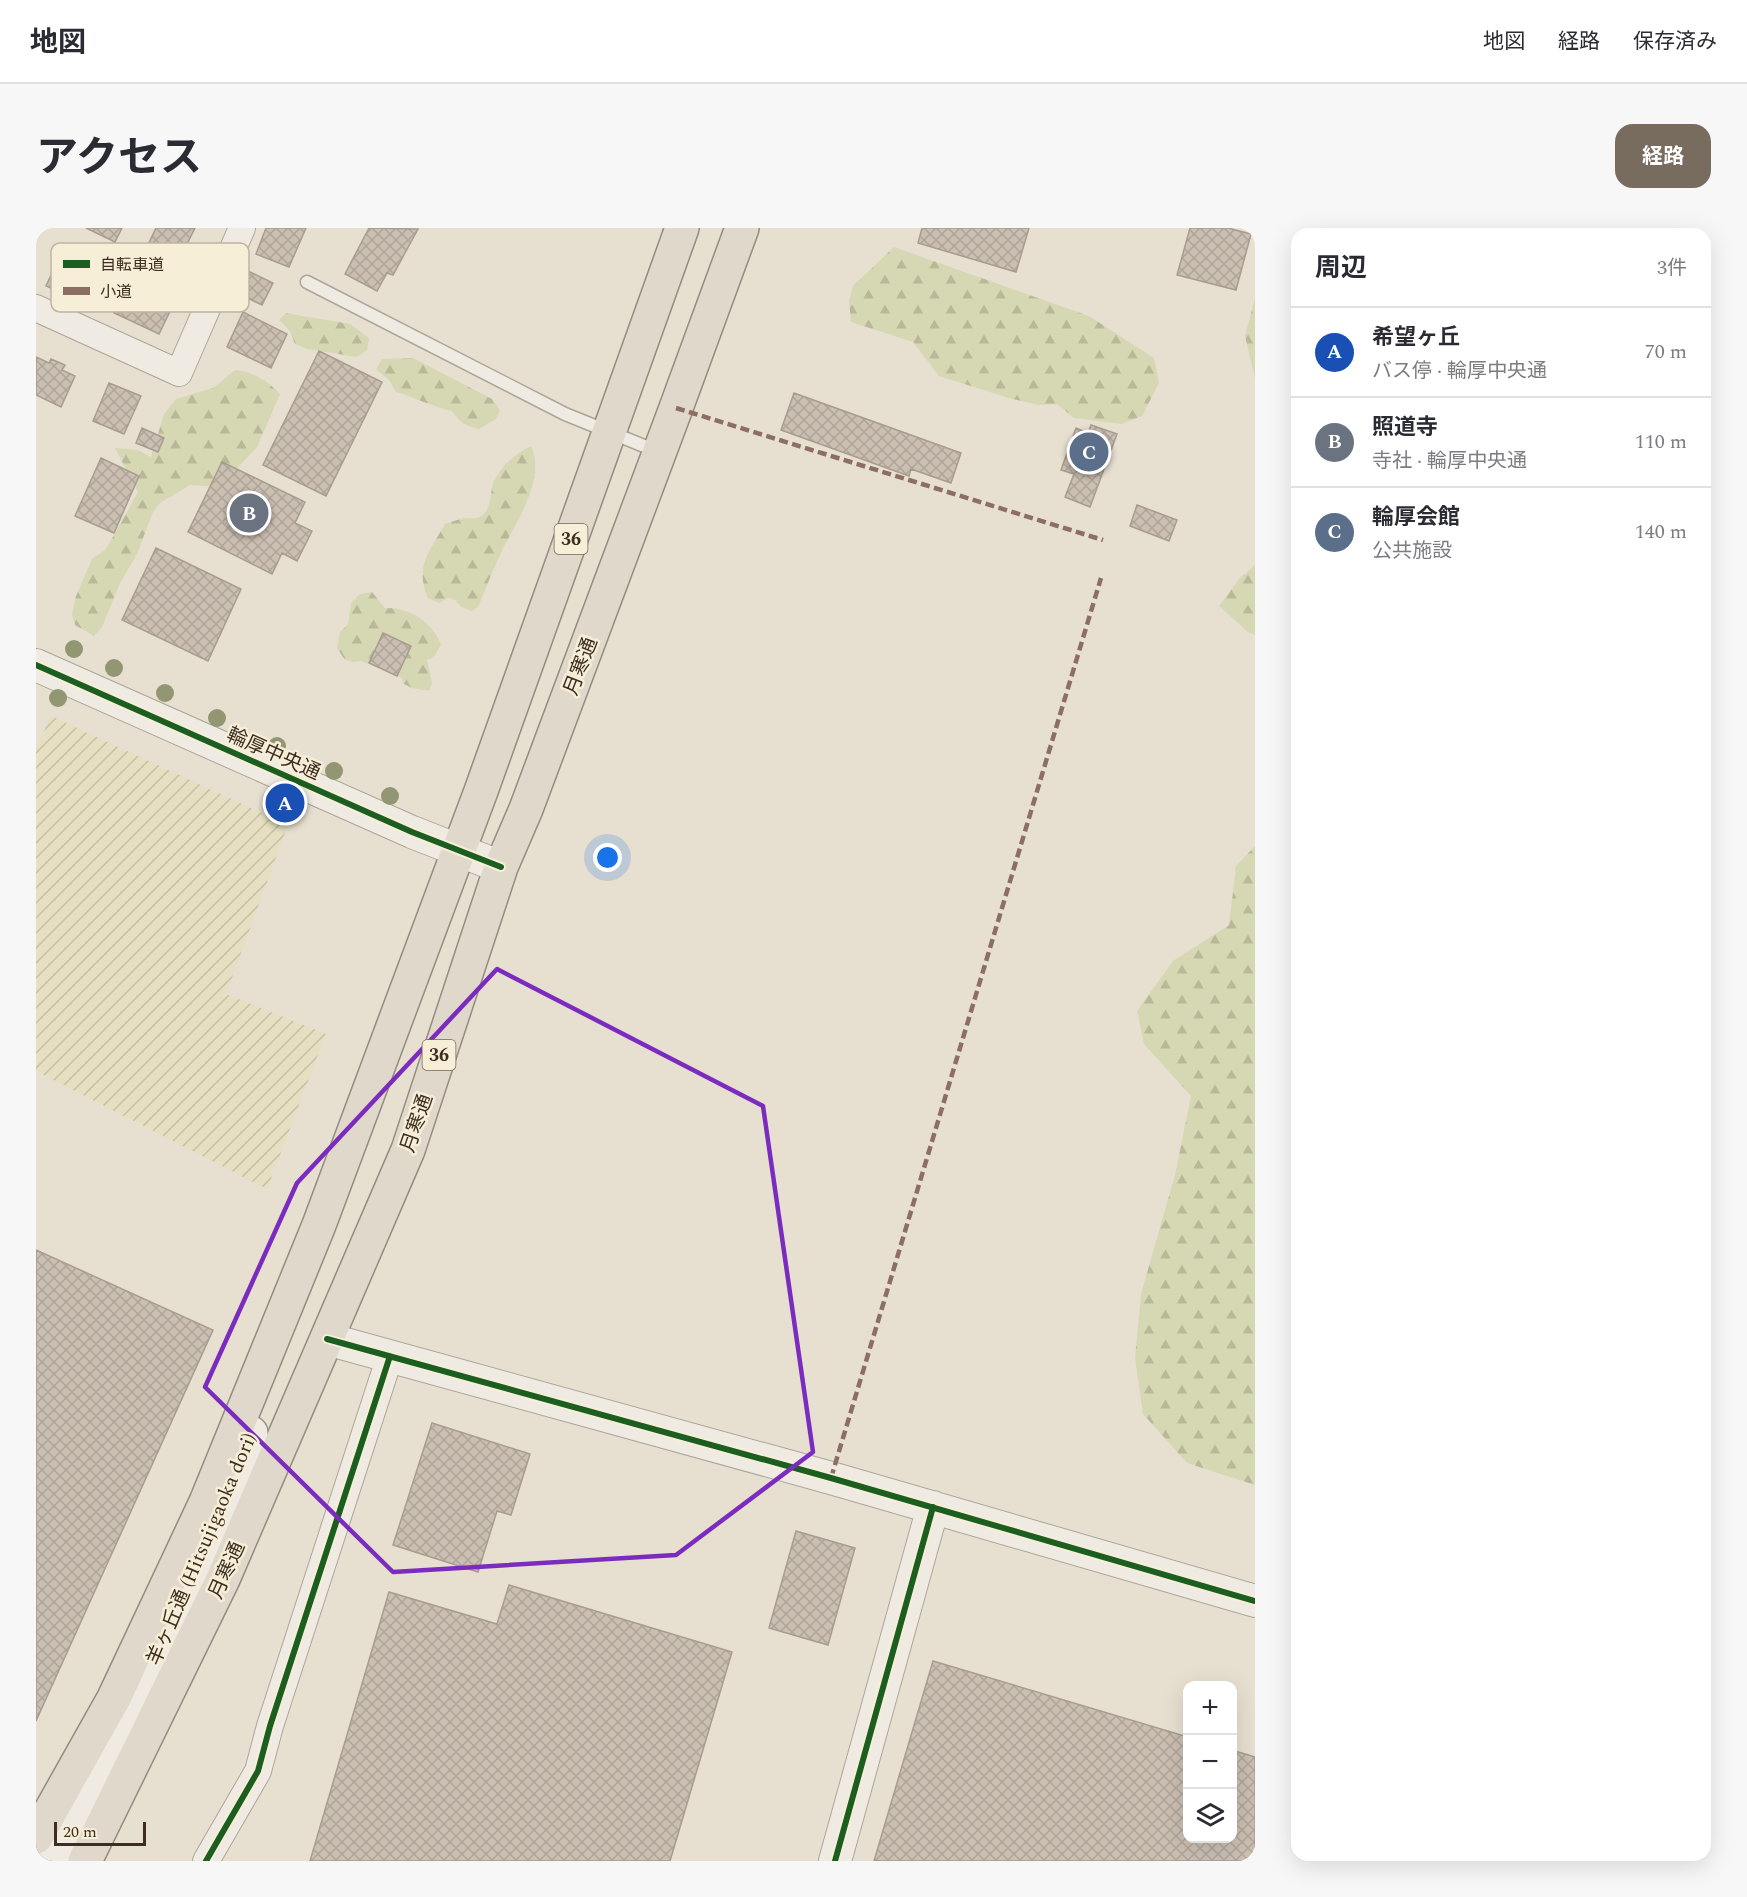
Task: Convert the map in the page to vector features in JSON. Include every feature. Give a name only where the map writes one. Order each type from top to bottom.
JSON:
[{"type":"highway","name":"月寒通","points":[[58,1843],[114,1698],[206,1502],[354,1136],[481,791],[682,228]]},
{"type":"highway","name":"月寒通","points":[[58,1843],[223,1579],[408,1150],[501,867],[526,809],[742,228]]},
{"type":"street","points":[[235,243],[242,228]]},
{"type":"street","points":[[36,308],[179,373],[206,312]]},
{"type":"street","name":"輪厚中央通","points":[[36,665],[412,832],[501,867]]},
{"type":"street","points":[[327,1340],[933,1507],[1255,1601]]},
{"type":"street","points":[[206,1861],[258,1772],[270,1726],[390,1356]]},
{"type":"street","points":[[835,1861],[933,1507]]},
{"type":"lane","points":[[307,282],[565,414],[660,452]]},
{"type":"highlighted area","points":[[497,969],[763,1106],[813,1452],[676,1555],[393,1572],[205,1387],[297,1183]]},
{"type":"shaded area","points":[[51,716],[288,825],[226,994],[326,1034],[267,1189],[36,1071],[36,748]]},
{"type":"green space","points":[[894,247],[1089,316],[1154,358],[1159,383],[1142,416],[1122,424],[1074,418],[1057,404],[1038,405],[939,376],[913,342],[851,322],[849,301],[853,286]]},
{"type":"green space","points":[[1255,298],[1255,379],[1245,336]]},
{"type":"green space","points":[[286,313],[350,324],[369,338],[367,350],[357,357],[307,349],[295,344],[290,331],[279,320]]},
{"type":"green space","points":[[413,358],[492,399],[500,410],[496,419],[479,429],[470,426],[460,421],[452,411],[396,392],[389,380],[376,369],[382,359]]},
{"type":"green space","points":[[235,370],[259,378],[280,394],[257,447],[220,487],[190,485],[160,503],[153,512],[137,554],[120,583],[102,627],[94,636],[75,625],[72,614],[76,596],[92,559],[106,549],[138,492],[115,448],[138,450],[151,457],[164,414],[176,399],[213,388]]},
{"type":"green space","points":[[531,446],[535,459],[532,487],[478,607],[472,611],[461,607],[455,600],[448,598],[439,603],[428,598],[424,587],[423,568],[429,551],[445,524],[463,518],[475,518],[486,512],[492,486],[501,470],[514,456]]},
{"type":"green space","points":[[1255,565],[1255,635],[1248,632],[1219,606],[1239,579]]},
{"type":"green space","points":[[372,592],[385,608],[411,613],[426,623],[437,637],[441,645],[434,657],[427,660],[432,683],[429,691],[412,688],[404,684],[402,678],[361,661],[345,660],[337,648],[340,632],[348,624],[351,603],[360,594]]},
{"type":"green space","points":[[1255,846],[1255,1485],[1187,1463],[1143,1414],[1135,1358],[1141,1294],[1175,1175],[1191,1096],[1144,1044],[1137,1011],[1173,961],[1229,925],[1236,866]]},
{"type":"building","points":[[86,228],[122,228],[115,242]]},
{"type":"building","points":[[156,228],[195,228],[188,243],[149,243]]},
{"type":"building","points":[[266,228],[306,228],[289,267],[256,254]]},
{"type":"building","points":[[369,228],[418,229],[393,275],[387,273],[377,291],[345,274]]},
{"type":"building","points":[[922,228],[1029,228],[1016,272],[918,243]]},
{"type":"building","points":[[1190,228],[1228,228],[1251,234],[1236,290],[1177,275]]},
{"type":"building","points":[[249,271],[273,283],[262,305],[249,299]]},
{"type":"building","points":[[51,275],[51,288],[46,286]]},
{"type":"building","points":[[114,312],[170,312],[159,334]]},
{"type":"building","points":[[243,312],[287,334],[271,368],[227,347]]},
{"type":"building","points":[[319,351],[382,382],[326,496],[263,465]]},
{"type":"building","points":[[36,357],[49,363],[51,359],[65,365],[62,370],[75,376],[61,407],[36,395]]},
{"type":"building","points":[[109,383],[141,396],[124,434],[93,421]]},
{"type":"building","points":[[794,393],[961,453],[951,483],[911,469],[909,476],[781,430]]},
{"type":"building","points":[[1091,425],[1117,434],[1090,507],[1065,497],[1074,474],[1061,470],[1076,428],[1088,433]]},
{"type":"building","points":[[142,428],[164,438],[158,452],[136,443]]},
{"type":"building","points":[[101,458],[139,476],[114,533],[75,516]]},
{"type":"building","points":[[222,462],[305,502],[295,523],[312,531],[297,561],[282,553],[272,574],[188,532]]},
{"type":"building","points":[[1137,505],[1177,520],[1169,541],[1130,526]]},
{"type":"building","points":[[156,548],[241,589],[208,661],[122,620]]},
{"type":"building","points":[[383,633],[411,646],[397,676],[369,663]]},
{"type":"building","points":[[36,1250],[213,1330],[36,1721]]},
{"type":"building","points":[[432,1423],[530,1454],[511,1515],[497,1511],[478,1572],[393,1545]]},
{"type":"building","points":[[796,1531],[855,1548],[828,1645],[769,1628]]},
{"type":"building","points":[[509,1585],[732,1652],[670,1861],[310,1861],[389,1592],[497,1624]]},
{"type":"building","points":[[933,1661],[1183,1736],[1183,1843],[1237,1843],[1237,1752],[1255,1757],[1255,1861],[874,1861]]},
{"type":"marked path","points":[[676,408],[1103,540]]},
{"type":"marked path","points":[[831,1478],[1101,578]]},
{"type":"cycle path","points":[[36,665],[412,832],[501,867]]},
{"type":"cycle path","points":[[327,1339],[831,1478],[1255,1601]]},
{"type":"cycle path","points":[[206,1861],[258,1771],[270,1726],[390,1356]]},
{"type":"cycle path","points":[[835,1861],[933,1507]]},
{"type":"place","name":"輪厚会館","points":[[1089,452]]},
{"type":"place","name":"照道寺","points":[[249,513]]},
{"type":"place","name":"希望ヶ丘","points":[[285,803]]}]
